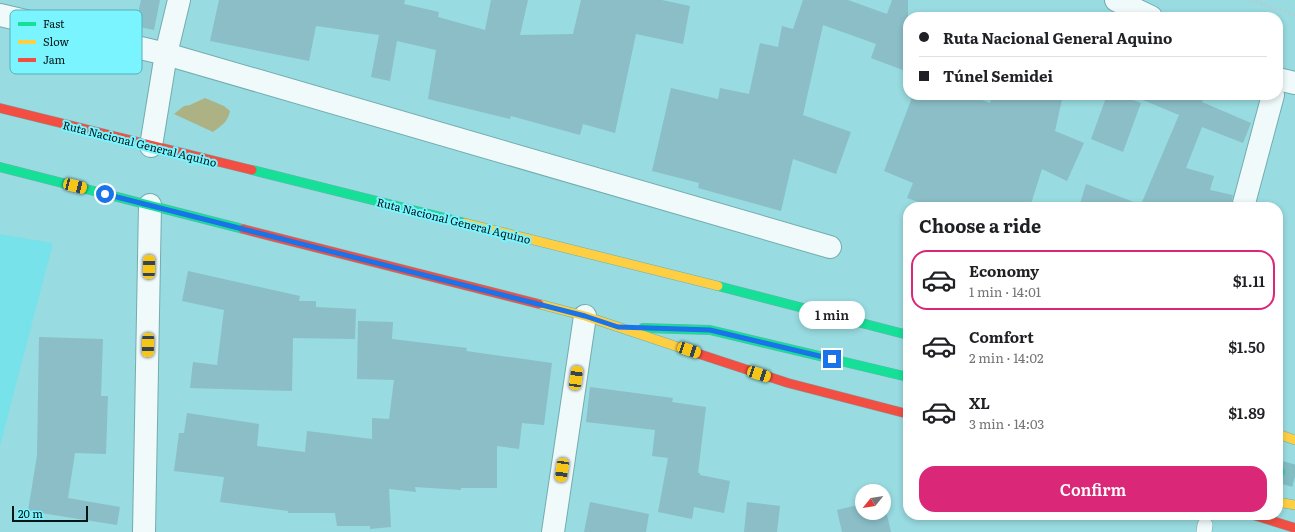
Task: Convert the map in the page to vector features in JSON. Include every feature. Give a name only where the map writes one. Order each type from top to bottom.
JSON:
[{"type":"highway","name":"Ruta Nacional General Aquino","points":[[0,108],[625,262],[903,334]]},
{"type":"highway","points":[[0,167],[585,316],[788,383],[903,413]]},
{"type":"highway","points":[[618,327],[710,330],[903,376]]},
{"type":"highway","points":[[1283,436],[1295,440]]},
{"type":"highway","points":[[1283,503],[1295,505]]},
{"type":"highway","points":[[1269,520],[1295,528]]},
{"type":"street","points":[[151,146],[166,54],[179,0]]},
{"type":"street","points":[[1116,0],[1141,12]]},
{"type":"street","points":[[0,15],[10,17]]},
{"type":"street","points":[[142,48],[166,54],[830,248]]},
{"type":"street","points":[[1283,80],[1295,83]]},
{"type":"street","points":[[1244,202],[1272,100]]},
{"type":"street","points":[[144,532],[150,205]]},
{"type":"street","points":[[553,532],[585,316]]},
{"type":"path","points":[[1251,0],[1295,15]]},
{"type":"shaded area","points":[[0,234],[53,243],[0,446]]},
{"type":"green space","points":[[205,98],[224,106],[230,111],[226,121],[213,132],[174,114],[184,106],[190,105]]},
{"type":"building","points":[[141,0],[160,0],[154,30],[142,27],[142,10],[139,10]]},
{"type":"building","points":[[219,0],[405,0],[404,4],[439,12],[438,17],[485,30],[491,0],[528,0],[520,35],[573,34],[581,0],[662,0],[690,6],[683,44],[636,34],[615,133],[583,124],[580,135],[511,116],[510,119],[428,99],[436,50],[397,41],[390,81],[371,77],[379,35],[316,26],[309,61],[210,41]]},
{"type":"building","points":[[803,0],[848,0],[887,14],[892,0],[908,0],[908,12],[903,12],[903,70],[871,58],[876,44],[823,25],[803,115],[851,132],[836,174],[793,159],[781,211],[698,188],[699,183],[652,171],[671,88],[718,99],[720,88],[749,94],[760,43],[778,47],[782,26],[793,29]]},
{"type":"building","points":[[911,100],[982,100],[990,103],[991,100],[1062,100],[1055,131],[1084,143],[1067,181],[1042,169],[1032,202],[918,202],[907,198],[913,183],[884,171]]},
{"type":"building","points":[[1105,100],[1133,100],[1141,103],[1123,152],[1091,139]]},
{"type":"building","points":[[1143,100],[1203,100],[1202,102],[1251,123],[1243,143],[1202,127],[1186,168],[1214,176],[1210,190],[1233,195],[1232,202],[1142,202],[1179,115]]},
{"type":"building","points":[[1086,184],[1134,202],[1081,202]]},
{"type":"building","points":[[188,271],[300,296],[299,301],[316,301],[316,307],[356,309],[355,339],[293,338],[292,391],[190,388],[193,362],[217,365],[224,310],[182,301]]},
{"type":"building","points":[[358,321],[393,322],[392,339],[467,348],[466,351],[552,363],[544,425],[522,423],[519,449],[497,446],[497,488],[461,488],[461,490],[415,487],[416,492],[389,489],[391,527],[370,529],[370,526],[337,526],[335,513],[288,513],[288,511],[220,502],[224,477],[174,471],[179,433],[184,433],[187,413],[259,424],[257,446],[305,452],[307,431],[372,439],[372,418],[389,419],[394,380],[357,379]]},
{"type":"building","points":[[39,337],[103,339],[101,396],[108,396],[106,454],[75,453],[68,498],[120,507],[117,525],[28,511],[37,455]]},
{"type":"building","points":[[590,387],[673,398],[672,402],[706,407],[698,473],[700,473],[700,475],[730,481],[724,513],[694,507],[692,519],[658,512],[668,458],[652,456],[655,430],[586,422]]},
{"type":"building","points":[[590,502],[649,514],[646,532],[584,532]]},
{"type":"building","points":[[747,502],[780,506],[777,532],[744,532]]},
{"type":"building","points":[[855,506],[855,520],[888,520],[891,532],[842,532],[837,510]]},
{"type":"tunnel","points":[[1283,473],[1295,476]]},
{"type":"traffic: fast","points":[[0,167],[243,229]]},
{"type":"traffic: fast","points":[[252,170],[465,223]]},
{"type":"traffic: fast","points":[[718,286],[903,334]]},
{"type":"traffic: fast","points":[[643,328],[710,330],[903,376]]},
{"type":"traffic: slow","points":[[465,223],[718,286]]},
{"type":"traffic: slow","points":[[539,304],[585,316],[684,349]]},
{"type":"traffic: slow","points":[[1283,436],[1295,440]]},
{"type":"traffic: slow","points":[[1283,503],[1295,505]]},
{"type":"traffic: jam","points":[[0,108],[252,170]]},
{"type":"traffic: jam","points":[[243,229],[539,304]]},
{"type":"traffic: jam","points":[[684,349],[788,383],[903,413]]},
{"type":"traffic: jam","points":[[1269,520],[1295,528]]},
{"type":"route","points":[[105,194],[166,208],[585,316],[618,327],[710,330],[832,359]]}]
